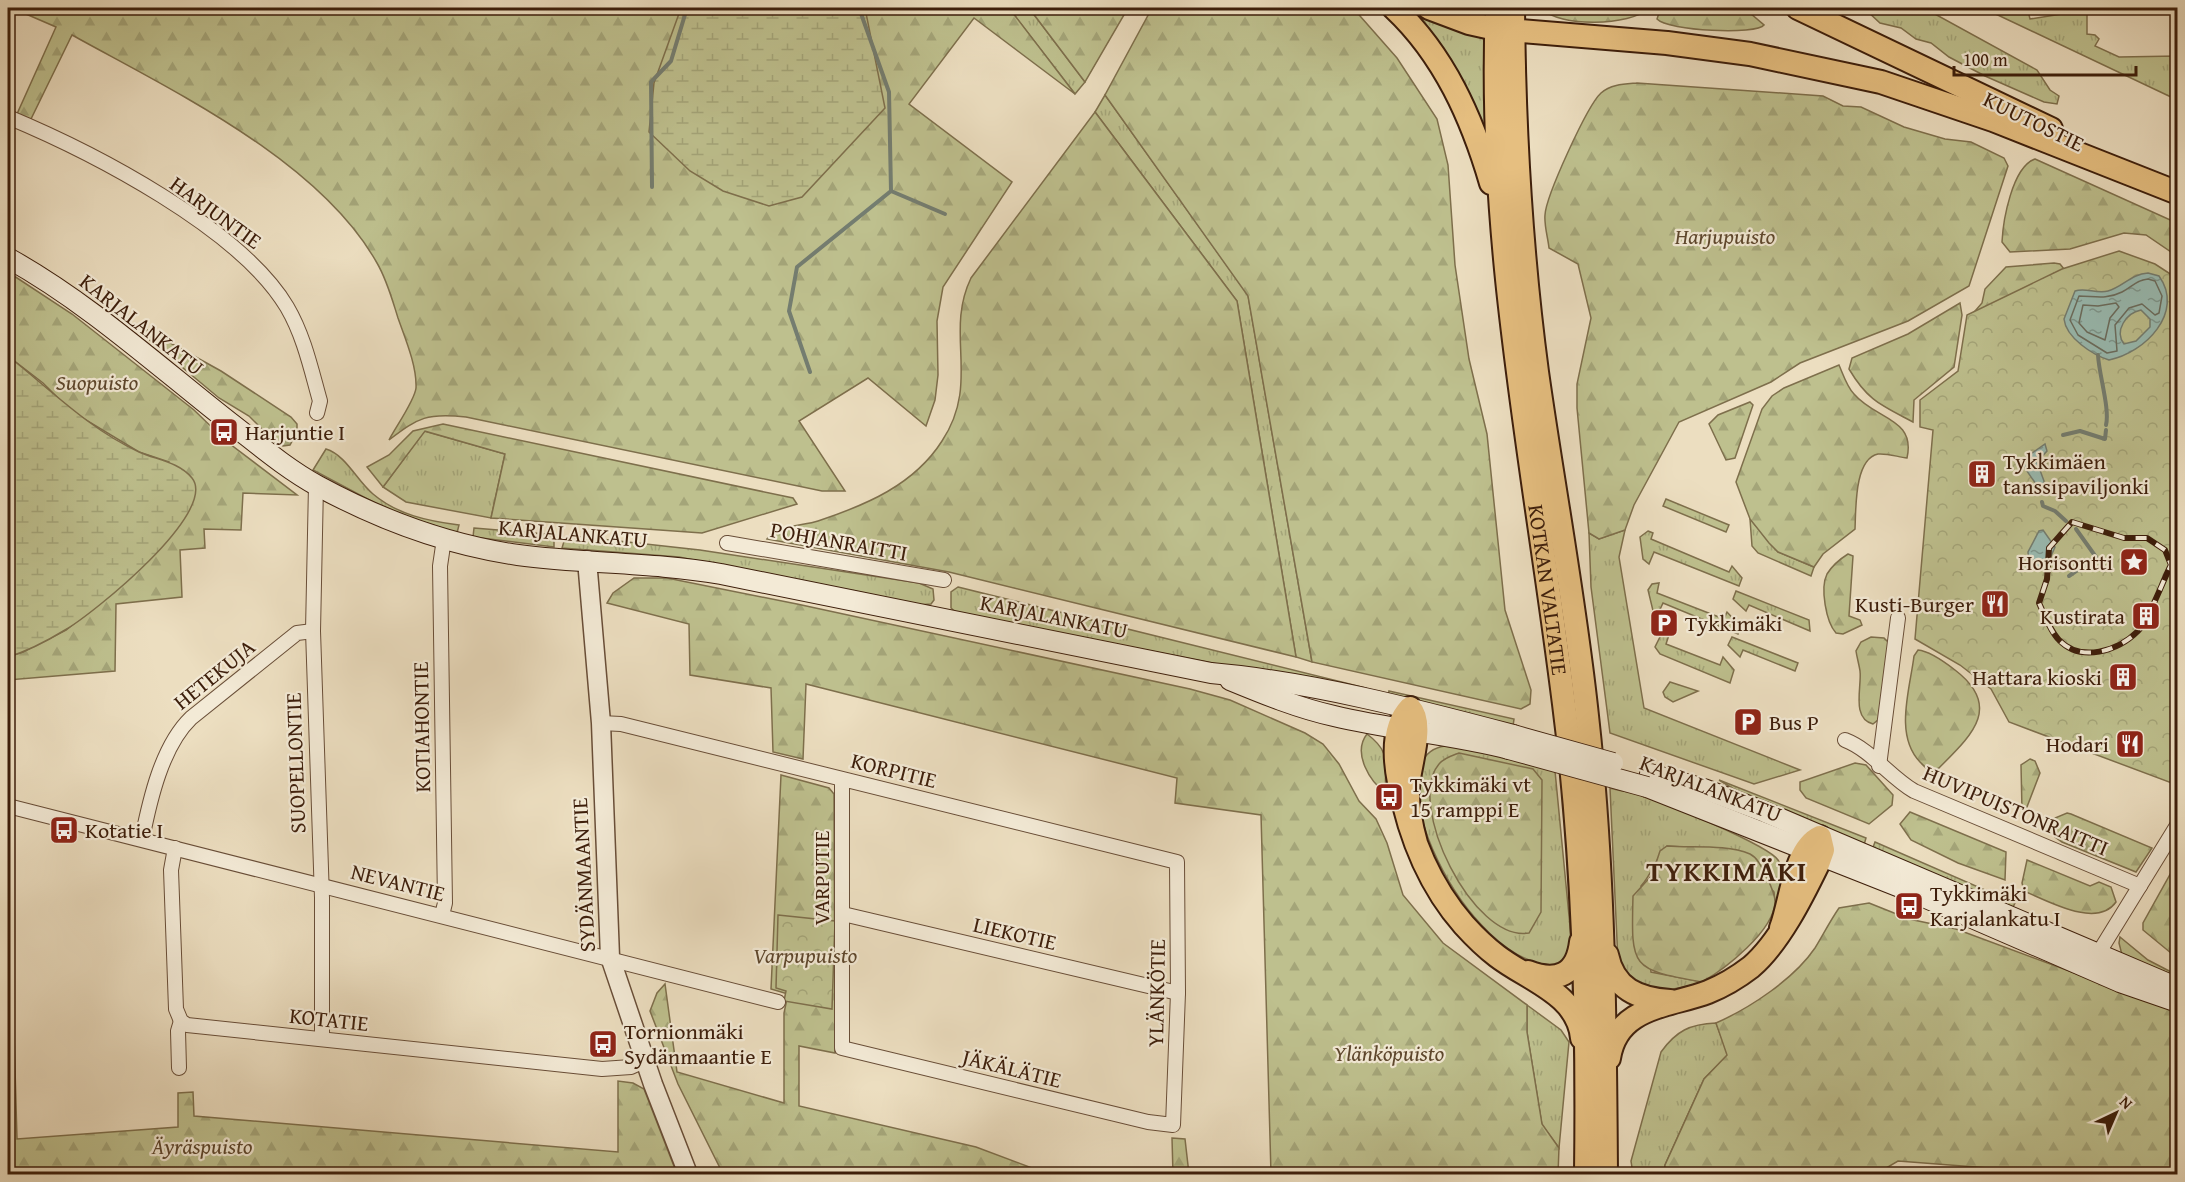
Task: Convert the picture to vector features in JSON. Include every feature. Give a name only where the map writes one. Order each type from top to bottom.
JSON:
[{"type":"highway","points":[[1394,8],[1434,52],[1457,93],[1475,134],[1499,213]]},
{"type":"highway","points":[[1429,8],[1469,23],[1502,23],[1750,54],[1881,82],[1993,120],[2178,192]]},
{"type":"highway","name":"KOTKAN VALTATIE","points":[[1513,8],[1502,23],[1499,213],[1509,314],[1592,918],[1606,1083],[1606,1174]]},
{"type":"highway","points":[[1798,8],[1858,37]]},
{"type":"highway","points":[[1806,8],[1858,37]]},
{"type":"highway","name":"KOTKAN VALTATIE","points":[[1502,23],[1528,290],[1587,712],[1592,918],[1587,1012],[1586,1174]]},
{"type":"highway","name":"KUUTOSTIE","points":[[1858,37],[2178,192]]},
{"type":"highway","points":[[1410,708],[1416,719],[1407,729],[1408,800],[1416,843],[1427,871],[1449,906],[1480,941],[1559,997],[1575,1014],[1581,1033],[1587,1099]]},
{"type":"highway","points":[[1606,1083],[1611,1048],[1619,1029],[1633,1018],[1675,1001],[1710,992],[1739,976],[1764,954],[1781,928],[1815,848]]},
{"type":"highway","points":[[1515,968],[1545,977],[1568,971],[1578,959],[1592,918]]},
{"type":"highway","points":[[1592,918],[1611,969],[1622,986],[1640,997],[1675,1001]]},
{"type":"main road","name":"KARJALANKATU","points":[[8,258],[86,310],[261,447],[316,485],[362,507],[444,539],[519,555],[675,566],[1211,673],[1258,677],[1410,708],[1511,742],[1648,781],[1704,789],[1815,848],[2094,961],[2178,1002]]},
{"type":"main road","name":"KARJALANKATU","points":[[1211,673],[1300,707],[1407,729],[1511,742]]},
{"type":"main road","name":"KARJALANKATU","points":[[2094,961],[2178,988]]},
{"type":"street","name":"HARJUNTIE","points":[[8,117],[88,156],[160,196],[216,235],[260,271],[286,306],[297,326],[320,401],[317,413]]},
{"type":"street","name":"SUOPELLONTIE","points":[[316,485],[313,632],[322,898],[322,1039]]},
{"type":"street","name":"KOTIAHONTIE","points":[[442,915],[445,903],[440,566],[444,539]]},
{"type":"street","name":"POHJANRAITTI","points":[[727,543],[944,580]]},
{"type":"street","name":"SYDÄNMAANTIE","points":[[587,560],[601,723],[610,957],[644,1061],[688,1174]]},
{"type":"street","points":[[1879,766],[1898,618]]},
{"type":"street","name":"HETEKUJA","points":[[142,839],[167,750],[178,731],[297,633],[313,632]]},
{"type":"street","name":"KORPITIE","points":[[601,723],[621,724],[1177,862]]},
{"type":"street","name":"HUVIPUISTONRAITTI","points":[[1845,740],[1855,744],[1879,766],[1914,791],[2140,886]]},
{"type":"street","name":"VARPUTIE","points":[[842,779],[842,1048]]},
{"type":"street","name":"NEVANTIE","points":[[8,806],[610,957],[627,965],[778,1002]]},
{"type":"street","points":[[2094,961],[2178,824]]},
{"type":"street","points":[[175,848],[171,870],[176,1009],[181,1021],[178,1031],[179,1068]]},
{"type":"street","name":"YLÄNKÖTIE","points":[[1173,1125],[1178,993],[1177,862]]},
{"type":"street","name":"LIEKOTIE","points":[[843,914],[1178,993]]},
{"type":"street","name":"KOTATIE","points":[[181,1021],[195,1026],[602,1069],[631,1067],[644,1061]]},
{"type":"street","name":"JÄKÄLÄTIE","points":[[842,1048],[1148,1122],[1173,1125]]},
{"type":"green space","points":[[12,8],[1009,8],[1075,94],[974,18],[909,104],[1012,182],[943,287],[937,321],[938,375],[935,400],[926,426],[868,378],[799,421],[845,491],[822,491],[466,417],[432,416],[424,418],[389,440],[415,393],[415,371],[384,276],[351,226],[319,192],[282,160],[241,131],[72,35],[30,121],[17,114],[56,27]]},
{"type":"green space","points":[[681,8],[865,8],[885,108],[802,197],[769,206],[723,191],[690,171],[649,132],[654,83]]},
{"type":"green space","points":[[1009,8],[1029,8],[1085,82],[1075,94]]},
{"type":"green space","points":[[1029,8],[1128,8],[1085,82]]},
{"type":"green space","points":[[1152,8],[1353,8],[1397,58],[1437,119],[1448,165],[1455,265],[1469,359],[1487,434],[1505,610],[1531,690],[1530,704],[1521,709],[1312,662],[1248,296],[1105,95]]},
{"type":"green space","points":[[1540,8],[1651,8],[1627,18],[1578,22],[1563,19]]},
{"type":"green space","points":[[1667,8],[1744,8],[1764,25],[1758,28],[1730,31],[1694,29],[1664,23],[1657,19],[1659,13]]},
{"type":"green space","points":[[1858,8],[1924,8],[2037,70],[2050,90],[2059,96],[2057,104],[2044,102],[1985,76],[1949,57],[1931,43],[1916,39],[1901,28],[1880,23],[1867,11]]},
{"type":"green space","points":[[1983,8],[2016,9],[2018,13],[2028,11],[2030,19],[2087,10],[2087,34],[2095,35],[2099,39],[2095,46],[2119,57],[2177,56],[2177,89],[2171,97]]},
{"type":"green space","points":[[1412,9],[1485,39],[1490,148],[1409,13]]},
{"type":"green space","name":"Harjupuisto","points":[[1637,83],[1823,96],[1843,106],[1861,107],[1904,127],[1945,139],[1971,142],[2004,158],[2008,166],[1969,286],[1908,321],[1800,363],[1771,382],[1679,422],[1634,505],[1625,530],[1599,539],[1589,533],[1577,408],[1577,384],[1591,318],[1578,264],[1549,248],[1545,215],[1559,171],[1577,132],[1595,101],[1609,88]]},
{"type":"green space","points":[[1105,95],[1248,295],[1312,662],[1296,657],[1237,301],[1095,112]]},
{"type":"green space","points":[[1095,112],[1237,301],[1296,657],[949,572],[767,539],[771,534],[783,528],[818,521],[871,500],[918,470],[931,456],[953,419],[959,399],[961,319],[964,299],[971,278]]},
{"type":"green space","points":[[2035,159],[2177,223],[2177,256],[2146,235],[2124,233],[2070,249],[2010,252],[2002,242],[2010,196],[2020,172]]},
{"type":"green space","points":[[2119,251],[2155,264],[2178,279],[2177,785],[2009,722],[1991,689],[1960,665],[1915,639],[1933,430],[1920,427],[1920,400],[1958,371],[1967,315],[2062,269]]},
{"type":"green space","points":[[2060,264],[2064,269],[1969,318],[1982,303],[1985,289],[2006,267]]},
{"type":"green space","name":"Suopuisto","points":[[8,272],[72,314],[194,410],[226,441],[297,495],[243,493],[241,530],[204,529],[205,548],[180,550],[182,597],[116,604],[115,671],[8,680],[8,657],[66,630],[117,589],[169,462],[139,452],[71,411],[43,383],[8,356]]},
{"type":"green space","points":[[1960,303],[1962,315],[1954,367],[1914,400],[1913,422],[1876,401],[1856,380],[1849,369],[1852,358],[1908,334]]},
{"type":"green space","points":[[147,330],[221,371],[291,417],[297,424],[297,432],[290,445],[283,446],[275,442],[249,416],[219,398],[146,337],[143,333]]},
{"type":"green space","points":[[8,356],[103,432],[139,452],[181,468],[192,478],[195,494],[187,514],[171,537],[125,584],[65,630],[23,652],[8,657]]},
{"type":"green space","points":[[1839,365],[1854,394],[1863,403],[1900,427],[1906,435],[1907,458],[1878,454],[1864,465],[1856,498],[1855,529],[1823,554],[1814,567],[1778,552],[1769,543],[1750,519],[1736,482],[1762,409],[1772,396],[1784,388]]},
{"type":"green space","points":[[1750,402],[1753,405],[1735,458],[1726,460],[1709,424],[1718,415]]},
{"type":"green space","points":[[443,424],[793,498],[797,504],[702,533],[491,518],[505,454],[425,431],[383,487],[367,467],[389,455],[413,431]]},
{"type":"green space","points":[[424,431],[505,454],[491,518],[406,502],[383,487]]},
{"type":"green space","points":[[326,449],[340,457],[367,489],[383,501],[414,516],[459,525],[457,533],[390,511],[313,470]]},
{"type":"green space","points":[[1666,499],[1729,525],[1726,532],[1663,506]]},
{"type":"green space","points":[[1750,519],[1778,552],[1814,567],[1811,576],[1758,553],[1752,546]]},
{"type":"green space","points":[[474,528],[546,534],[554,539],[554,547],[473,537]]},
{"type":"green space","points":[[1625,530],[1619,557],[1644,708],[1800,770],[1754,784],[1610,733],[1591,587],[1589,533],[1599,539]]},
{"type":"green space","points":[[1648,531],[1653,533],[1651,539],[1729,572],[1732,566],[1742,578],[1739,586],[1654,552],[1649,564],[1643,559],[1640,537]]},
{"type":"green space","points":[[573,536],[700,550],[919,583],[933,589],[934,600],[931,604],[918,605],[679,557],[562,548],[565,538]]},
{"type":"green space","points":[[1848,554],[1853,556],[1849,616],[1860,620],[1862,625],[1843,634],[1836,633],[1829,621],[1824,588],[1829,571]]},
{"type":"green space","name":"Ylänköpuisto","points":[[634,578],[667,578],[1190,689],[1230,700],[1305,733],[1323,744],[1339,764],[1359,801],[1376,819],[1387,843],[1403,895],[1443,943],[1527,1005],[1527,1032],[1542,1124],[1559,1148],[1558,1174],[1271,1174],[1261,815],[1175,803],[1177,778],[806,684],[803,759],[773,752],[771,688],[690,675],[689,624],[607,603],[613,593]]},
{"type":"green space","points":[[1659,583],[1657,593],[1724,619],[1727,612],[1740,626],[1738,634],[1663,603],[1657,616],[1654,615],[1648,590],[1652,584]]},
{"type":"green space","points":[[958,587],[1366,688],[1365,693],[957,613],[951,608],[951,592]]},
{"type":"green space","points":[[1736,591],[1809,620],[1810,631],[1749,605],[1746,611],[1733,599]]},
{"type":"green space","points":[[1661,635],[1669,635],[1666,644],[1720,665],[1723,657],[1734,670],[1730,683],[1660,654],[1655,647]]},
{"type":"green space","points":[[1732,637],[1798,663],[1795,671],[1743,650],[1740,657],[1728,645]]},
{"type":"green space","points":[[1871,637],[1884,638],[1890,644],[1879,719],[1873,724],[1866,721],[1860,709],[1860,671],[1856,651],[1861,642]]},
{"type":"green space","points":[[1918,650],[1943,661],[1970,684],[1978,698],[1980,711],[1969,736],[1935,772],[1925,767],[1912,751],[1906,725],[1914,656]]},
{"type":"green space","points":[[1670,682],[1698,691],[1673,702],[1665,697],[1663,692]]},
{"type":"green space","points":[[1389,691],[1514,719],[1513,726],[1388,697]]},
{"type":"green space","points":[[1367,734],[1384,754],[1386,793],[1369,775],[1362,758],[1361,750]]},
{"type":"green space","points":[[1445,746],[1488,751],[1555,771],[1572,947],[1570,955],[1557,966],[1522,957],[1490,933],[1461,899],[1438,860],[1423,820],[1417,785],[1424,759]]},
{"type":"green space","points":[[1459,753],[1533,769],[1542,780],[1541,912],[1529,933],[1508,930],[1487,916],[1467,894],[1450,867],[1438,837],[1431,808],[1431,783],[1439,764]]},
{"type":"green space","points":[[2030,759],[2035,761],[2040,773],[2025,812],[2022,811],[2021,765]]},
{"type":"green space","points":[[1855,763],[1866,765],[1893,795],[1892,805],[1869,824],[1806,798],[1800,790],[1800,782]]},
{"type":"green space","points":[[781,775],[829,788],[834,794],[835,1053],[799,1046],[799,1106],[976,1147],[1048,1174],[723,1174],[678,1084],[650,1011],[657,993],[665,984],[677,1072],[784,1103],[784,1013],[788,994],[771,989]]},
{"type":"green space","points":[[1719,780],[1866,838],[1864,845],[1750,799]]},
{"type":"green space","points":[[1610,788],[1642,795],[1714,824],[1770,853],[1781,866],[1783,882],[1775,904],[1774,892],[1736,850],[1667,846],[1661,853],[1641,886],[1651,972],[1702,982],[1676,989],[1647,989],[1632,982],[1618,962]]},
{"type":"green space","points":[[1910,812],[2006,852],[2005,880],[1958,863],[1911,840],[1900,824]]},
{"type":"green space","points":[[2067,813],[2152,848],[2136,872],[2062,842],[2055,837],[2051,827],[2055,818]]},
{"type":"green space","name":"Äyräspuisto","points":[[8,822],[17,1139],[178,1127],[178,1093],[193,1092],[194,1116],[618,1152],[618,1081],[633,1083],[644,1089],[677,1174],[8,1174]]},
{"type":"green space","points":[[1875,842],[2015,903],[2013,907],[1872,850]]},
{"type":"green space","points":[[1667,846],[1731,849],[1750,854],[1760,864],[1774,895],[1773,913],[1758,937],[1735,959],[1702,982],[1679,978],[1648,968],[1635,952],[1632,920],[1633,896],[1652,875],[1660,851]]},
{"type":"green space","points":[[2027,860],[2090,886],[2099,882],[2111,887],[2116,902],[2108,910],[2085,913],[2059,906],[2024,891],[2022,883]]},
{"type":"green space","points":[[2177,862],[2177,958],[2143,930],[2143,923]]},
{"type":"green space","points":[[1869,903],[1909,919],[1956,929],[2177,1011],[2177,1174],[2067,1174],[1898,1161],[1876,1174],[1664,1174],[1665,1165],[1704,1079],[1727,1055],[1716,1023],[1757,1001],[1795,971],[1815,948],[1839,908]]},
{"type":"green space","name":"Varpupuisto","points":[[778,915],[835,921],[832,1009],[784,1001],[786,991],[776,988]]},
{"type":"green space","points":[[2120,937],[2148,960],[2177,975],[2177,981],[2122,955]]},
{"type":"green space","points":[[1527,1005],[1561,1030],[1569,1042],[1559,1148],[1542,1125],[1527,1032]]},
{"type":"green space","points":[[1716,1023],[1728,1055],[1704,1079],[1665,1165],[1664,1174],[1633,1174],[1631,1161],[1661,1052],[1684,1030]]},
{"type":"green space","points":[[1172,1138],[1185,1139],[1189,1174],[1173,1174]]},
{"type":"water","points":[[2142,274],[2159,276],[2166,290],[2167,303],[2164,317],[2157,329],[2136,349],[2109,360],[2081,345],[2070,333],[2064,319],[2075,291],[2108,291]],"holes":[[[2141,310],[2150,319],[2150,327],[2136,341],[2124,344],[2120,334],[2126,319]]]},
{"type":"water","points":[[2045,444],[2047,451],[2037,462],[2044,481],[2043,489],[2038,487],[2022,464],[2025,458]]},
{"type":"water","points":[[2043,530],[2055,547],[2051,556],[2039,569],[2029,563],[2028,552],[2039,531]]},
{"type":"waterway","points":[[652,187],[651,82],[671,61],[687,8]]},
{"type":"waterway","points":[[810,372],[789,311],[797,267],[891,191],[889,92],[859,8]]},
{"type":"waterway","points":[[891,191],[945,214]]},
{"type":"waterway","points":[[2098,355],[2107,410],[2106,425]]},
{"type":"waterway","points":[[2063,435],[2080,431],[2105,439],[2106,430]]},
{"type":"waterway","points":[[2042,502],[2043,506],[2055,511],[2066,521]]},
{"type":"waterway","points":[[2069,576],[2096,557],[2076,529]]},
{"type":"railway","points":[[2072,522],[2124,538],[2147,538],[2165,550],[2171,565],[2138,631],[2120,644],[2099,652],[2078,651],[2059,640],[2039,603],[2047,579],[2049,548],[2072,522]]},
{"type":"place","name":"Harjuntie I","points":[[224,432]]},
{"type":"place","name":"Tykkimäen tanssipaviljonki","points":[[1982,474]]},
{"type":"place","name":"Horisontti","points":[[2134,562]]},
{"type":"place","name":"Kusti-Burger","points":[[1995,604]]},
{"type":"place","name":"Kustirata","points":[[2146,616]]},
{"type":"place","name":"Tykkimäki","points":[[1664,623]]},
{"type":"place","name":"Hattara kioski","points":[[2123,677]]},
{"type":"place","name":"Bus P","points":[[1748,722]]},
{"type":"place","name":"Hodari","points":[[2130,744]]},
{"type":"place","name":"Tykkimäki vt 15 ramppi E","points":[[1389,797]]},
{"type":"place","name":"Kotatie I","points":[[64,830]]},
{"type":"place","name":"Tykkimäki Karjalankatu I","points":[[1909,906]]},
{"type":"place","name":"Tornionmäki Sydänmaantie E","points":[[603,1044]]},
{"type":"district","name":"TYKKIMÄKI","points":[[1727,871]]}]
